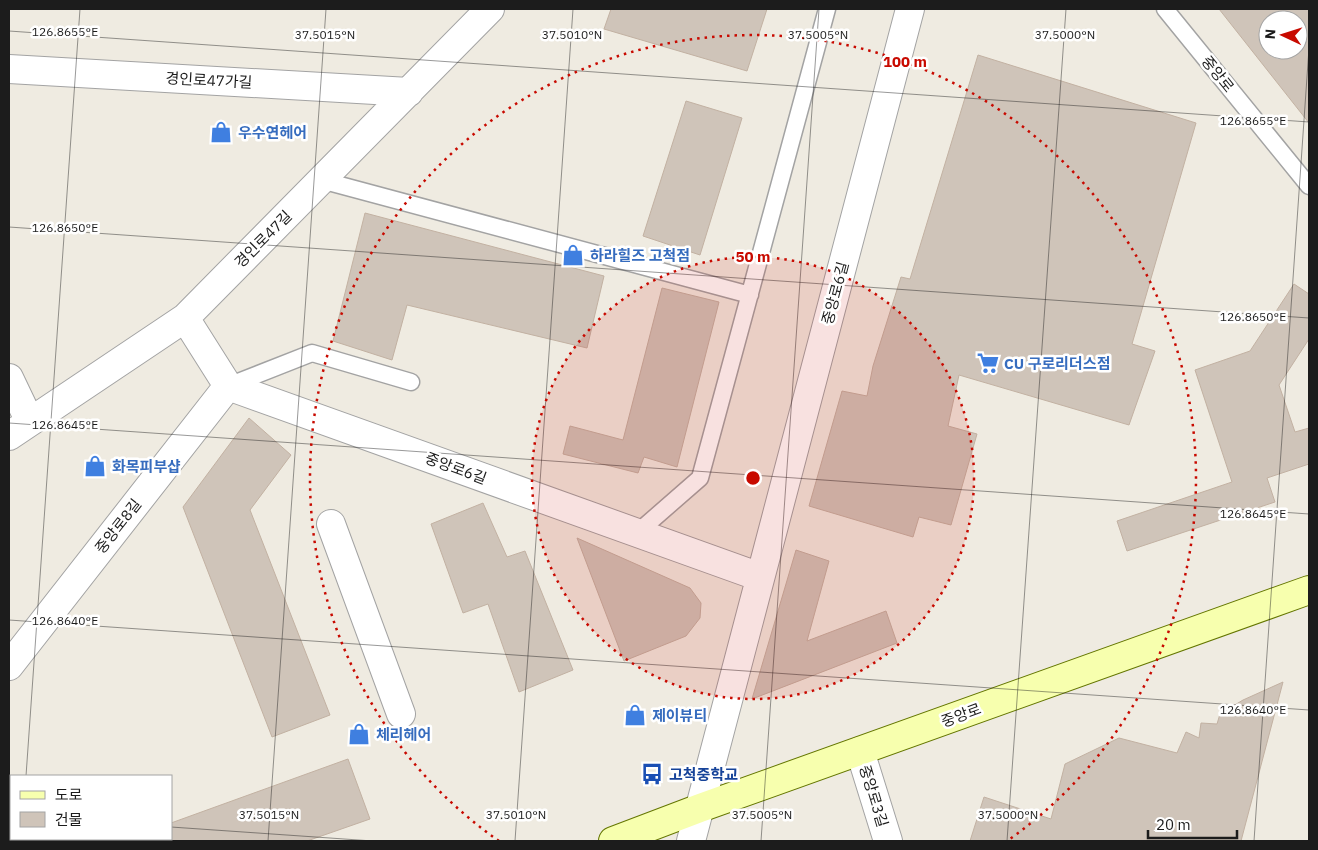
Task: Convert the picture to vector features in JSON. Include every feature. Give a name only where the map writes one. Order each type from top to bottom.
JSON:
[{"type":"main road","name":"중앙로","points":[[613,841],[700,808],[1309,590]]},
{"type":"street","name":"경인로47길","points":[[19,429],[185,318],[490,9]]},
{"type":"street","name":"중앙로6길","points":[[691,841],[910,9]]},
{"type":"street","name":"경인로47가길","points":[[9,69],[409,92]]},
{"type":"street","points":[[185,318],[228,386]]},
{"type":"street","points":[[9,378],[19,429]]},
{"type":"street","name":"중앙로6길","points":[[228,386],[760,577]]},
{"type":"street","name":"중앙로8길","points":[[9,666],[228,386]]},
{"type":"street","points":[[331,524],[401,714]]},
{"type":"street","name":"중앙로3길","points":[[860,751],[888,841]]},
{"type":"lane","points":[[637,534],[700,478],[827,9]]},
{"type":"lane","name":"중앙로","points":[[1165,9],[1309,186]]},
{"type":"lane","points":[[321,180],[750,295]]},
{"type":"lane","points":[[228,386],[312,353],[411,382]]},
{"type":"building","points":[[611,9],[767,9],[747,71],[604,29]]},
{"type":"building","points":[[1219,9],[1309,9],[1309,123],[1259,60],[1308,60],[1308,10],[1258,10],[1258,58]]},
{"type":"building","points":[[978,55],[1196,123],[1132,344],[1155,351],[1129,425],[959,375],[948,426],[977,434],[951,525],[919,517],[913,537],[809,506],[842,391],[867,396],[873,366],[901,277],[910,279]]},
{"type":"building","points":[[686,101],[742,118],[700,255],[643,236]]},
{"type":"building","points":[[365,213],[604,276],[587,348],[407,305],[392,360],[333,341]]},
{"type":"building","points":[[1294,284],[1309,294],[1309,339],[1279,385],[1295,432],[1309,428],[1309,464],[1267,478],[1275,502],[1127,551],[1117,521],[1232,482],[1195,370],[1250,351]]},
{"type":"building","points":[[662,288],[719,302],[677,467],[644,457],[638,473],[563,454],[570,426],[623,440]]},
{"type":"building","points":[[249,418],[291,455],[250,510],[330,715],[272,737],[183,507]]},
{"type":"building","points":[[483,503],[507,557],[525,551],[573,670],[519,692],[488,604],[463,613],[431,524]]},
{"type":"building","points":[[577,538],[690,588],[701,603],[700,618],[686,636],[624,661]]},
{"type":"building","points":[[796,550],[829,561],[807,641],[886,611],[897,643],[752,699]]},
{"type":"building","points":[[1283,682],[1241,841],[970,841],[984,797],[1051,819],[1065,764],[1119,738],[1177,753],[1186,732],[1199,738],[1201,723],[1217,724],[1220,714],[1243,700]]},
{"type":"building","points":[[348,759],[370,819],[307,841],[130,840],[172,840],[172,823]]},
{"type":"place","name":"우수연헤어","points":[[221,132]]},
{"type":"place","name":"하라힐즈 고척점","points":[[573,255]]},
{"type":"place","name":"CU 구로리더스점","points":[[988,363]]},
{"type":"place","name":"화목피부샵","points":[[95,466]]},
{"type":"place","name":"제이뷰티","points":[[635,715]]},
{"type":"place","name":"체리헤어","points":[[359,734]]},
{"type":"place","name":"고척중학교","points":[[652,774]]}]
